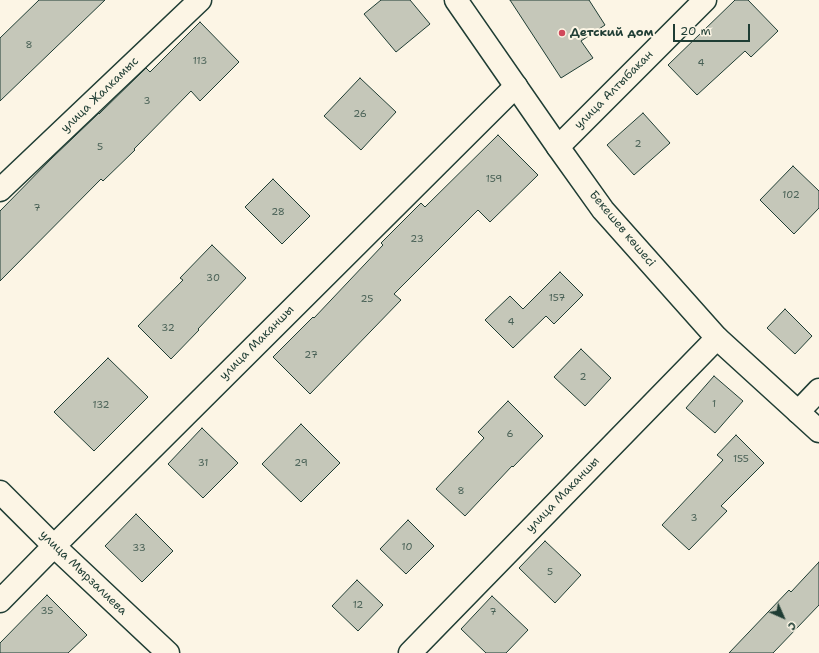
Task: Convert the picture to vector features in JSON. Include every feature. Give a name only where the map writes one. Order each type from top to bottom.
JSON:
[{"type":"street","name":"улица Жалкамыс","points":[[0,190],[200,0]]},
{"type":"street","name":"Бекешев көшесі","points":[[456,0],[558,147],[604,210],[717,338],[819,431]]},
{"type":"street","name":"улица Алтыбакан","points":[[558,147],[705,0]]},
{"type":"street","name":"улица Маканшы","points":[[0,601],[516,86]]},
{"type":"street","name":"улица Маканшы","points":[[410,653],[717,338]]},
{"type":"street","points":[[798,412],[819,390]]},
{"type":"street","name":"улица Мырзалиева","points":[[0,492],[54,546],[168,653]]},
{"type":"building","points":[[39,0],[105,0],[0,101],[0,38]]},
{"type":"building","points":[[381,0],[410,0],[430,24],[396,52],[364,14]]},
{"type":"building","name":"Детский дом","points":[[510,0],[589,0],[605,25],[581,41],[593,58],[561,78]]},
{"type":"building","points":[[735,0],[748,0],[778,31],[751,57],[745,51],[697,95],[668,65]]},
{"type":"building","points":[[200,22],[239,62],[200,101],[191,91],[134,149],[135,150],[103,181],[101,179],[0,281],[0,211],[52,158],[146,68],[150,72]]},
{"type":"building","points":[[360,78],[396,112],[361,150],[324,116]]},
{"type":"building","points":[[643,113],[670,143],[634,175],[607,145]]},
{"type":"building","points":[[498,135],[538,175],[490,222],[478,210],[394,294],[401,300],[310,394],[273,357],[313,317],[314,318],[383,245],[381,243],[421,203],[425,207]]},
{"type":"building","points":[[793,166],[819,191],[819,208],[794,234],[760,200]]},
{"type":"building","points":[[273,179],[310,216],[282,244],[245,207]]},
{"type":"building","points":[[212,245],[246,278],[171,359],[138,326],[183,280],[180,278]]},
{"type":"building","points":[[560,272],[583,295],[554,324],[546,316],[513,348],[485,320],[510,296],[523,309]]},
{"type":"building","points":[[785,309],[812,336],[795,354],[767,328]]},
{"type":"building","points":[[581,349],[611,378],[585,406],[554,377]]},
{"type":"building","points":[[108,358],[148,397],[94,451],[54,412]]},
{"type":"building","points":[[714,376],[743,401],[715,433],[686,408]]},
{"type":"building","points":[[508,401],[543,436],[513,467],[512,466],[465,516],[436,489],[484,438],[478,432]]},
{"type":"building","points":[[301,424],[340,463],[301,502],[262,464]]},
{"type":"building","points":[[202,428],[238,463],[203,498],[168,464]]},
{"type":"building","points":[[736,435],[764,463],[721,506],[727,511],[689,550],[662,525],[723,460],[717,455]]},
{"type":"building","points":[[136,514],[173,551],[142,582],[105,546]]},
{"type":"building","points":[[408,520],[434,546],[406,574],[380,549]]},
{"type":"building","points":[[545,541],[581,575],[555,603],[519,568]]},
{"type":"building","points":[[819,562],[819,605],[773,653],[729,653],[789,590],[791,592]]},
{"type":"building","points":[[357,580],[383,605],[358,631],[332,606]]},
{"type":"building","points":[[47,595],[87,635],[68,653],[0,653],[0,643]]},
{"type":"building","points":[[492,596],[528,630],[506,653],[486,653],[461,629]]},
{"type":"place","name":"Детский дом","points":[[562,33]]}]
